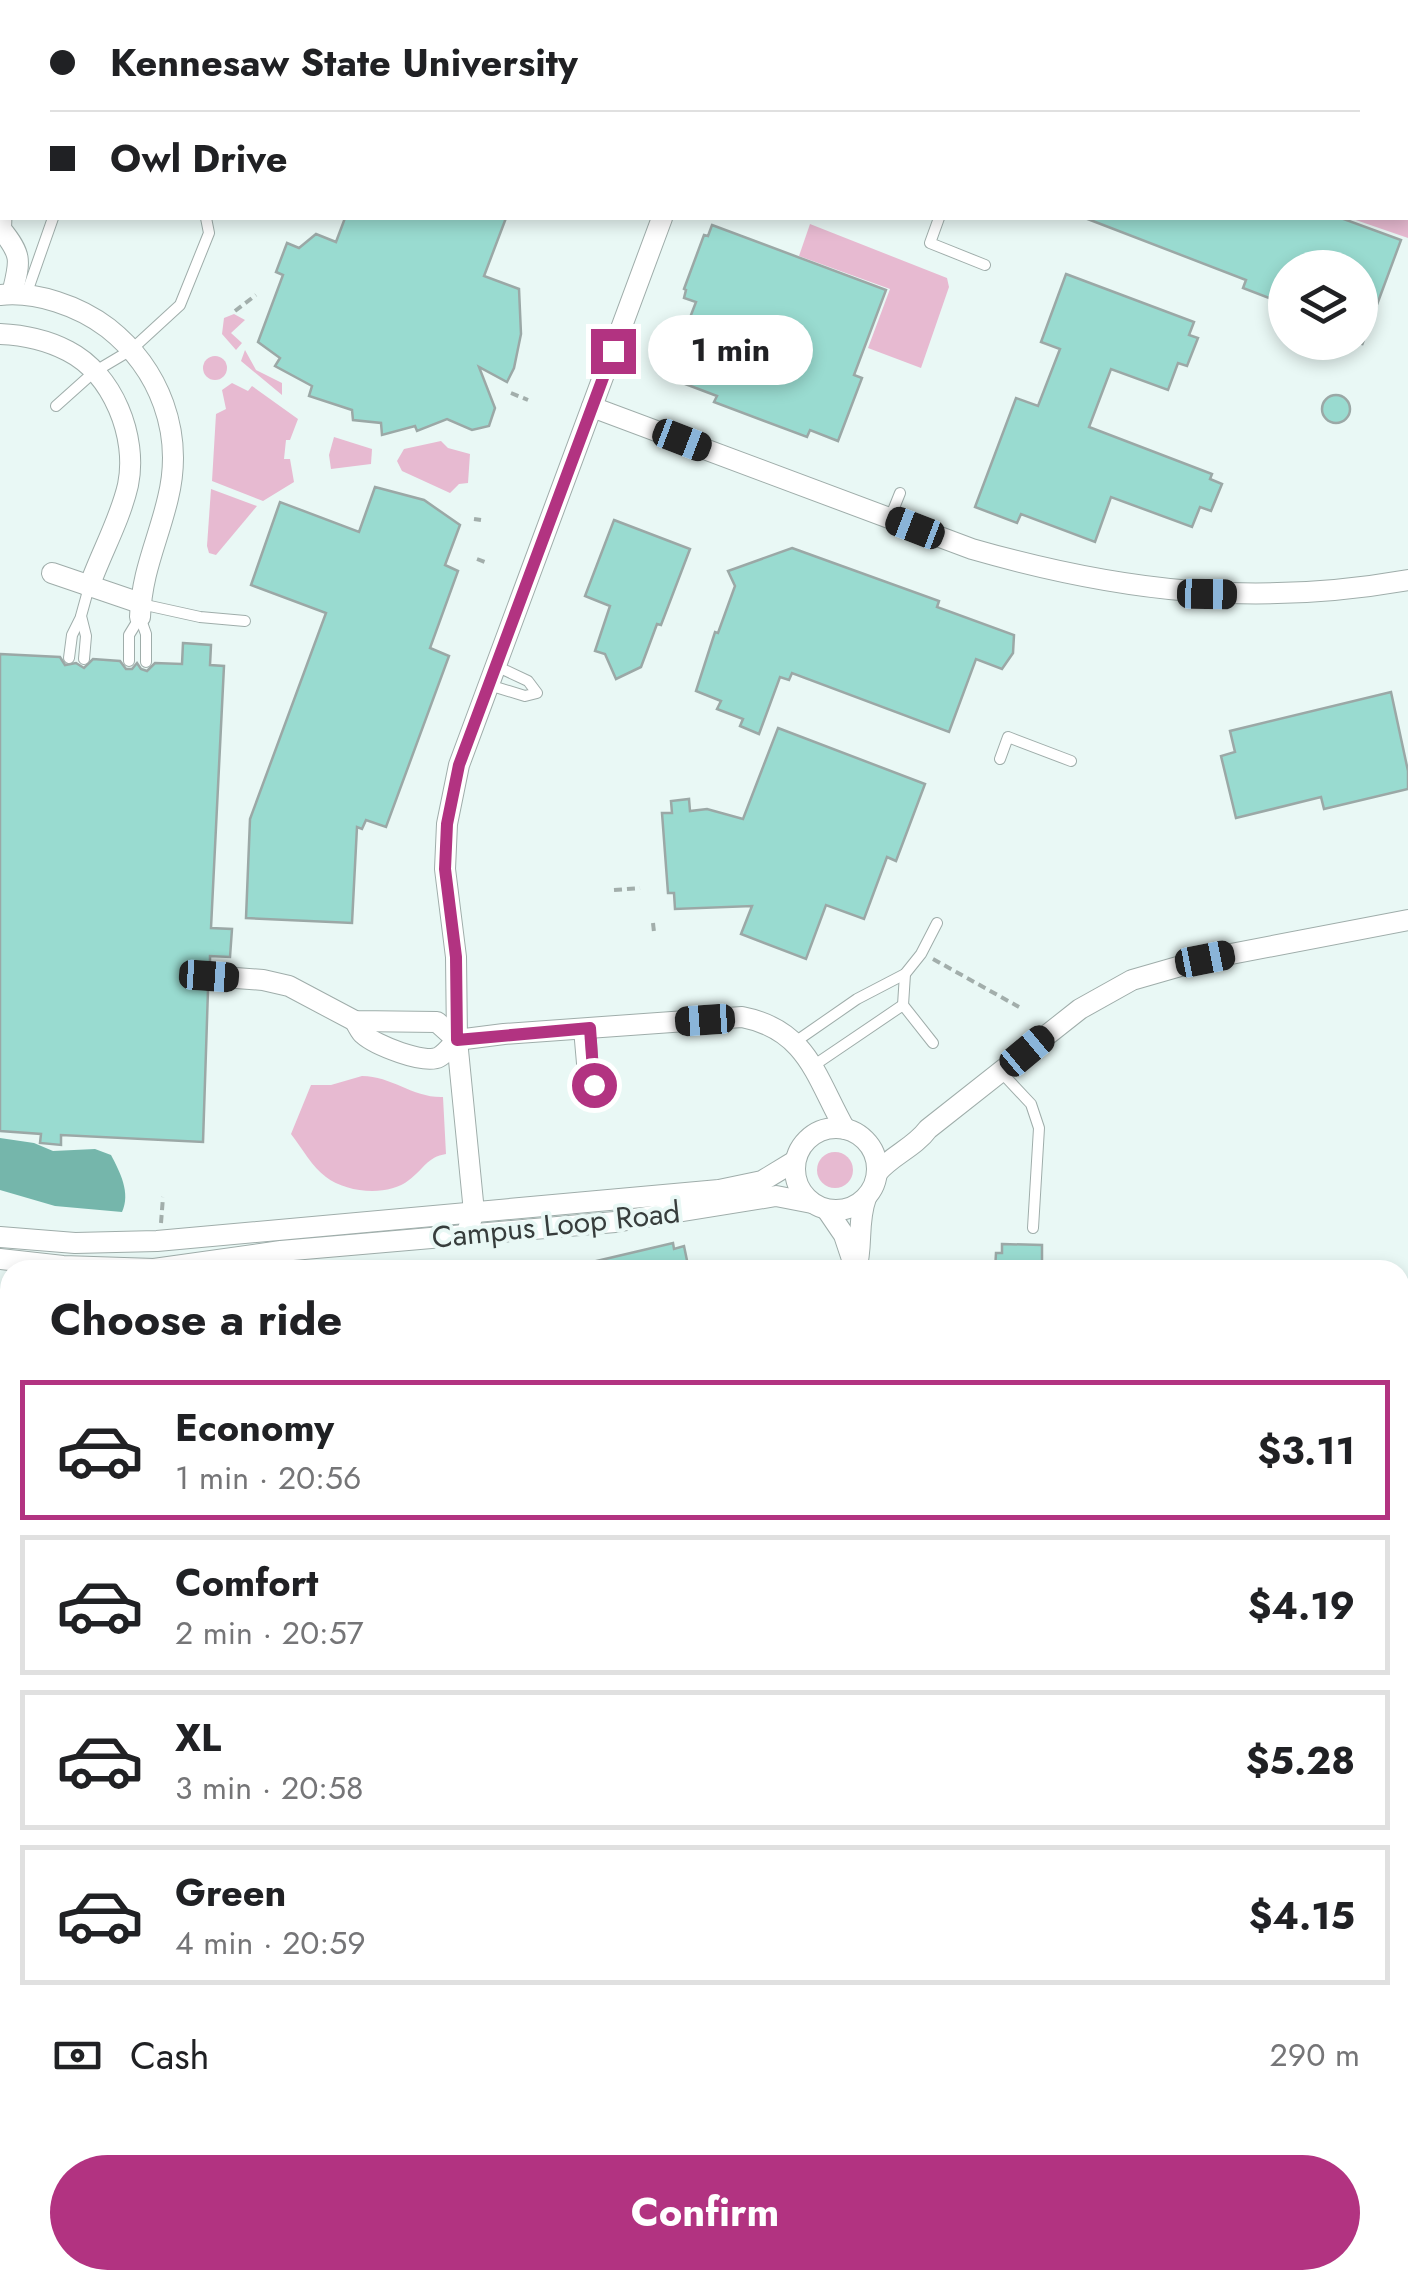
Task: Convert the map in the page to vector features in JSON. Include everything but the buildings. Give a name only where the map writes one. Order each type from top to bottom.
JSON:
[{"type":"street","points":[[1,220],[1,230],[14,245],[20,261],[12,295],[85,314],[107,328],[131,350],[161,395],[173,438],[170,492],[149,554],[140,610],[52,573]]},
{"type":"street","points":[[466,1235],[474,1212],[457,1040],[456,957],[445,869],[447,824],[459,765],[661,220]]},
{"type":"street","points":[[0,334],[36,339],[66,350],[94,372],[112,396],[124,423],[130,458],[125,496],[89,588]]},
{"type":"street","points":[[592,407],[972,549],[1032,566],[1189,594],[1338,590],[1408,580]]},
{"type":"street","points":[[859,1260],[859,1223],[877,1173],[893,1156],[918,1142],[928,1129],[1080,1009],[1112,989],[1142,976],[1205,959],[1408,920]]},
{"type":"street","points":[[209,976],[289,986],[355,1021],[437,1022],[457,1040]]},
{"type":"street","points":[[355,1021],[361,1033],[404,1054],[438,1059],[457,1040],[742,1017],[765,1023],[796,1042],[854,1134],[874,1154],[877,1173]]},
{"type":"street","points":[[816,1075],[816,1133]]},
{"type":"street","points":[[853,1260],[844,1235],[798,1186],[795,1160],[799,1150],[825,1129],[886,1141],[928,1129]]},
{"type":"street","name":"Campus Loop Road","points":[[3,1237],[75,1244],[158,1241],[719,1190],[762,1181],[795,1160]]},
{"type":"street","name":"Campus Loop Road","points":[[217,1260],[615,1222],[776,1196],[819,1206]]},
{"type":"street","points":[[819,1206],[848,1209],[866,1198]]},
{"type":"lane","points":[[12,295],[52,220]]},
{"type":"lane","points":[[56,406],[94,372],[131,350],[180,305],[209,232],[206,220]]},
{"type":"lane","points":[[938,220],[930,243],[985,265]]},
{"type":"lane","points":[[890,518],[900,493]]},
{"type":"lane","points":[[69,658],[72,635],[89,588]]},
{"type":"lane","points":[[140,610],[245,622]]},
{"type":"lane","points":[[129,661],[130,635],[140,610]]},
{"type":"lane","points":[[140,610],[146,634],[146,662]]},
{"type":"lane","points":[[81,616],[86,636],[84,659]]},
{"type":"lane","points":[[492,675],[528,681],[542,695],[526,696],[492,675]]},
{"type":"lane","points":[[1000,759],[1008,737],[1071,761]]},
{"type":"lane","points":[[796,1042],[857,999],[905,974],[937,923]]},
{"type":"lane","points":[[905,974],[903,1005],[932,1043]]},
{"type":"lane","points":[[816,1075],[903,1005]]},
{"type":"lane","points":[[404,1054],[405,1022]]},
{"type":"lane","points":[[584,1028],[589,1086]]},
{"type":"lane","points":[[1001,1072],[1031,1104],[1040,1128],[1033,1228]]},
{"type":"path","points":[[234,311],[256,296]]},
{"type":"path","points":[[511,394],[528,400]]},
{"type":"path","points":[[477,559],[485,562]]},
{"type":"path","points":[[614,890],[640,888]]},
{"type":"path","points":[[653,923],[654,932]]},
{"type":"path","points":[[921,954],[950,966],[1019,1007]]},
{"type":"path","points":[[161,1223],[164,1198]]},
{"type":"shaded area","points":[[1356,220],[1408,220],[1408,238]]},
{"type":"shaded area","points":[[810,224],[947,278],[949,287],[921,368],[868,348],[890,289],[799,256]]},
{"type":"shaded area","points":[[234,314],[245,320],[231,333],[242,343],[236,350],[222,334],[224,318]]},
{"type":"shaded area","points":[[245,350],[256,370],[282,383],[282,395],[241,361]]},
{"type":"shaded area","points":[[215,356],[227,368],[215,380],[203,368]]},
{"type":"shaded area","points":[[232,383],[248,391],[252,386],[298,419],[290,440],[286,440],[284,459],[290,459],[294,482],[263,501],[212,481],[216,414],[226,409],[222,390]]},
{"type":"shaded area","points":[[334,437],[372,449],[371,464],[331,469],[329,455]]},
{"type":"shaded area","points":[[441,441],[448,448],[470,454],[468,483],[459,484],[450,493],[402,471],[397,461],[404,449]]},
{"type":"shaded area","points":[[211,489],[257,506],[216,555],[209,553],[207,546]]},
{"type":"shaded area","points":[[362,1076],[443,1097],[446,1154],[390,1189],[345,1187],[326,1177],[291,1134],[311,1085],[331,1085]]},
{"type":"shaded area","points":[[0,1138],[34,1143],[53,1151],[95,1149],[111,1155],[125,1190],[122,1212],[55,1206],[0,1190]]},
{"type":"shaded area","points":[[835,1152],[847,1158],[853,1170],[847,1182],[835,1188],[823,1182],[817,1170],[823,1158]]},
{"type":"route","points":[[594,1085],[590,1028],[457,1040],[456,957],[445,847],[451,794],[459,765],[613,351]]}]
